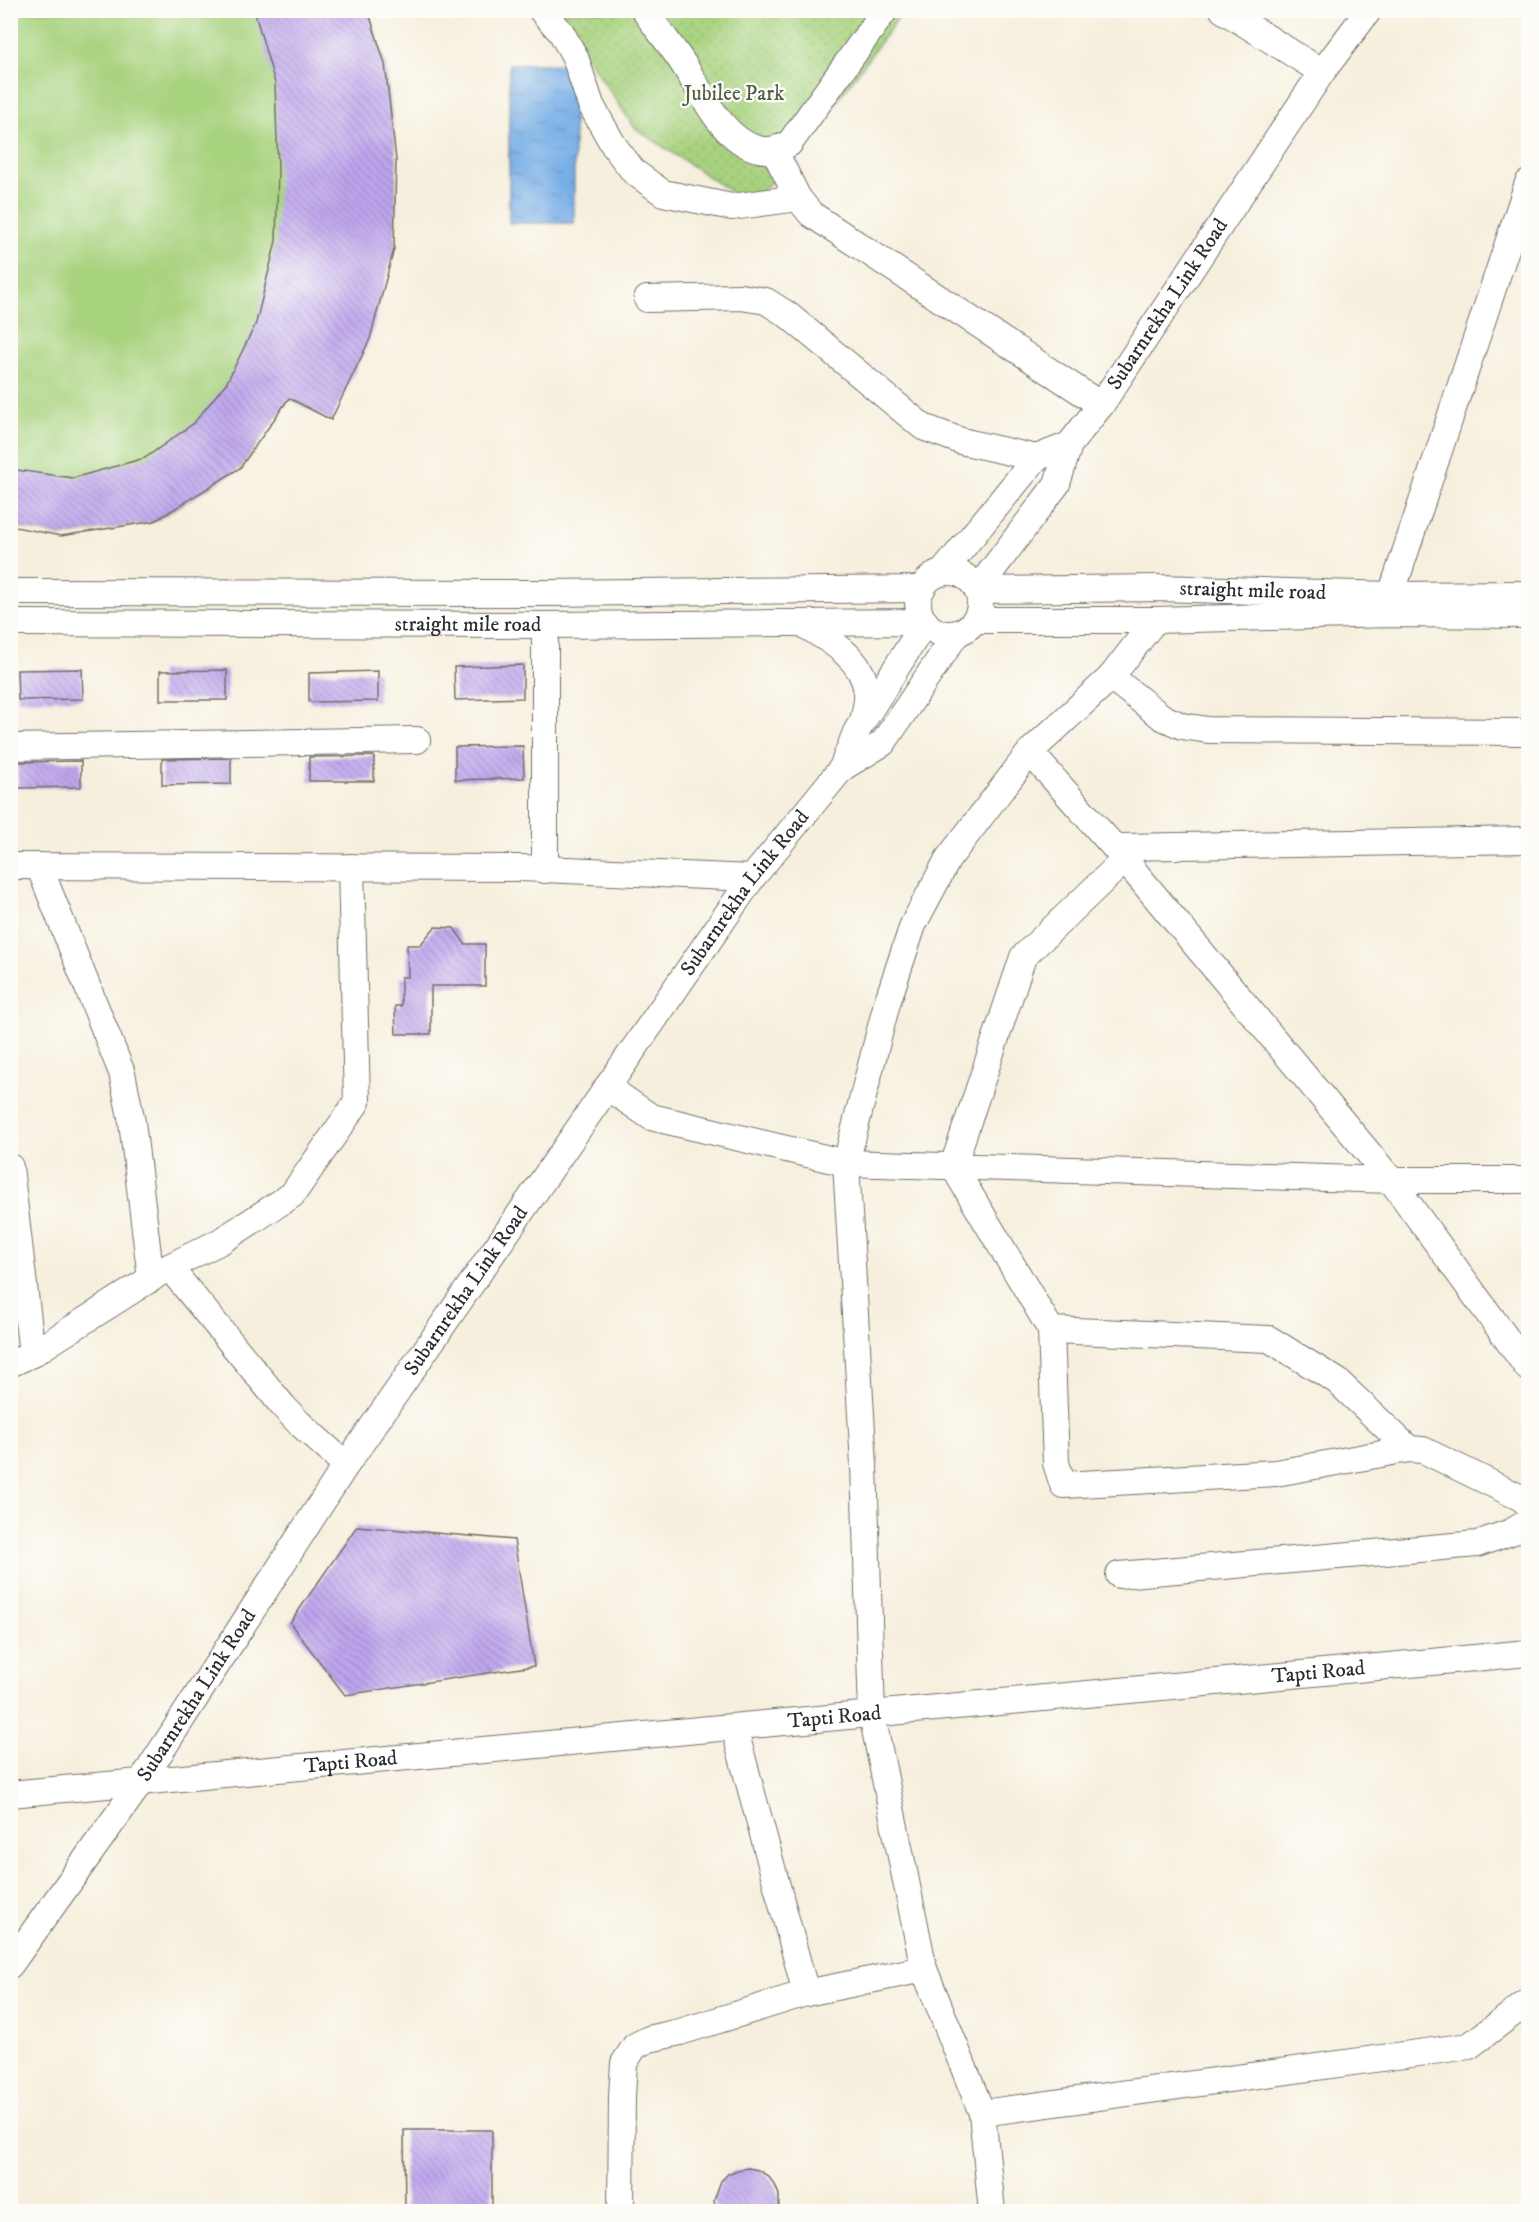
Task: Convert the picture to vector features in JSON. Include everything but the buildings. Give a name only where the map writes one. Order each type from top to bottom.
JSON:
[{"type":"street","points":[[541,10],[561,32],[575,57],[591,105],[614,146],[634,172],[663,193],[732,207],[798,198]]},
{"type":"street","points":[[644,10],[680,59],[717,118],[735,139],[758,149],[774,150],[789,144],[885,10]]},
{"type":"street","points":[[1223,10],[1322,72]]},
{"type":"street","name":"Subarnrekha Link Road","points":[[942,573],[1036,458],[1069,445],[1101,405],[1322,72],[1369,10]]},
{"type":"street","points":[[774,150],[798,198],[811,214],[1101,405]]},
{"type":"street","points":[[1391,595],[1528,183]]},
{"type":"street","points":[[647,299],[741,297],[766,301],[788,315],[923,427],[961,441],[1036,458]]},
{"type":"street","points":[[977,590],[1057,484],[1069,445]]},
{"type":"street","points":[[842,768],[883,743],[980,605],[977,590],[964,576],[955,573],[942,573],[927,581],[922,589],[919,608],[925,622]]},
{"type":"street","name":"straight mile road","points":[[977,590],[1159,588],[1391,595],[1528,594]]},
{"type":"street","name":"straight mile road","points":[[10,592],[548,593],[922,589]]},
{"type":"street","name":"straight mile road","points":[[10,623],[545,625],[925,622],[934,630],[942,633],[966,626],[1011,621],[1391,614],[1528,615]]},
{"type":"street","points":[[992,2211],[982,2113],[924,1969],[872,1715],[864,1465],[846,1163],[887,1004],[913,925],[948,859],[1030,752],[1111,677],[1155,620]]},
{"type":"street","name":"Subarnrekha Link Road","points":[[10,1965],[141,1782],[346,1465],[752,878],[842,768],[856,732],[925,622]]},
{"type":"street","points":[[801,623],[835,644],[855,663],[865,680],[868,696],[863,720]]},
{"type":"street","points":[[545,625],[545,870]]},
{"type":"street","points":[[1111,677],[1162,717],[1182,726],[1208,730],[1528,732]]},
{"type":"street","points":[[10,747],[417,740]]},
{"type":"street","points":[[1030,752],[1126,852],[1391,1180],[1528,1368]]},
{"type":"street","points":[[1528,840],[1126,852],[1023,957],[953,1166],[1051,1330],[1056,1463],[1063,1485],[1276,1473],[1409,1449],[1423,1450],[1523,1499],[1528,1504]]},
{"type":"street","points":[[10,866],[545,870],[752,878]]},
{"type":"street","points":[[39,866],[122,1073],[160,1273],[299,1423],[346,1465]]},
{"type":"street","points":[[10,1167],[21,1359],[160,1273],[221,1241],[292,1195],[357,1102],[351,867]]},
{"type":"street","points":[[607,1087],[651,1117],[846,1163],[1391,1180],[1528,1180]]},
{"type":"street","points":[[1051,1330],[1269,1339],[1337,1381],[1409,1449]]},
{"type":"street","points":[[1119,1575],[1477,1544],[1511,1532],[1528,1522]]},
{"type":"street","name":"Tapti Road","points":[[10,1794],[1528,1653]]},
{"type":"street","points":[[734,1727],[806,1993]]},
{"type":"street","points":[[621,2211],[624,2063],[635,2046],[649,2039],[680,2032],[806,1993],[924,1969]]},
{"type":"street","points":[[982,2113],[1469,2046],[1528,2002]]},
{"type":"green space","points":[[11,11],[368,11],[385,64],[396,160],[394,249],[331,420],[289,398],[240,468],[155,521],[61,536],[11,526]]},
{"type":"green space","name":"Jubilee Park","points":[[550,11],[903,11],[824,119],[751,205],[635,128],[578,44]]},
{"type":"water","points":[[509,64],[574,64],[574,223],[509,223]]}]
